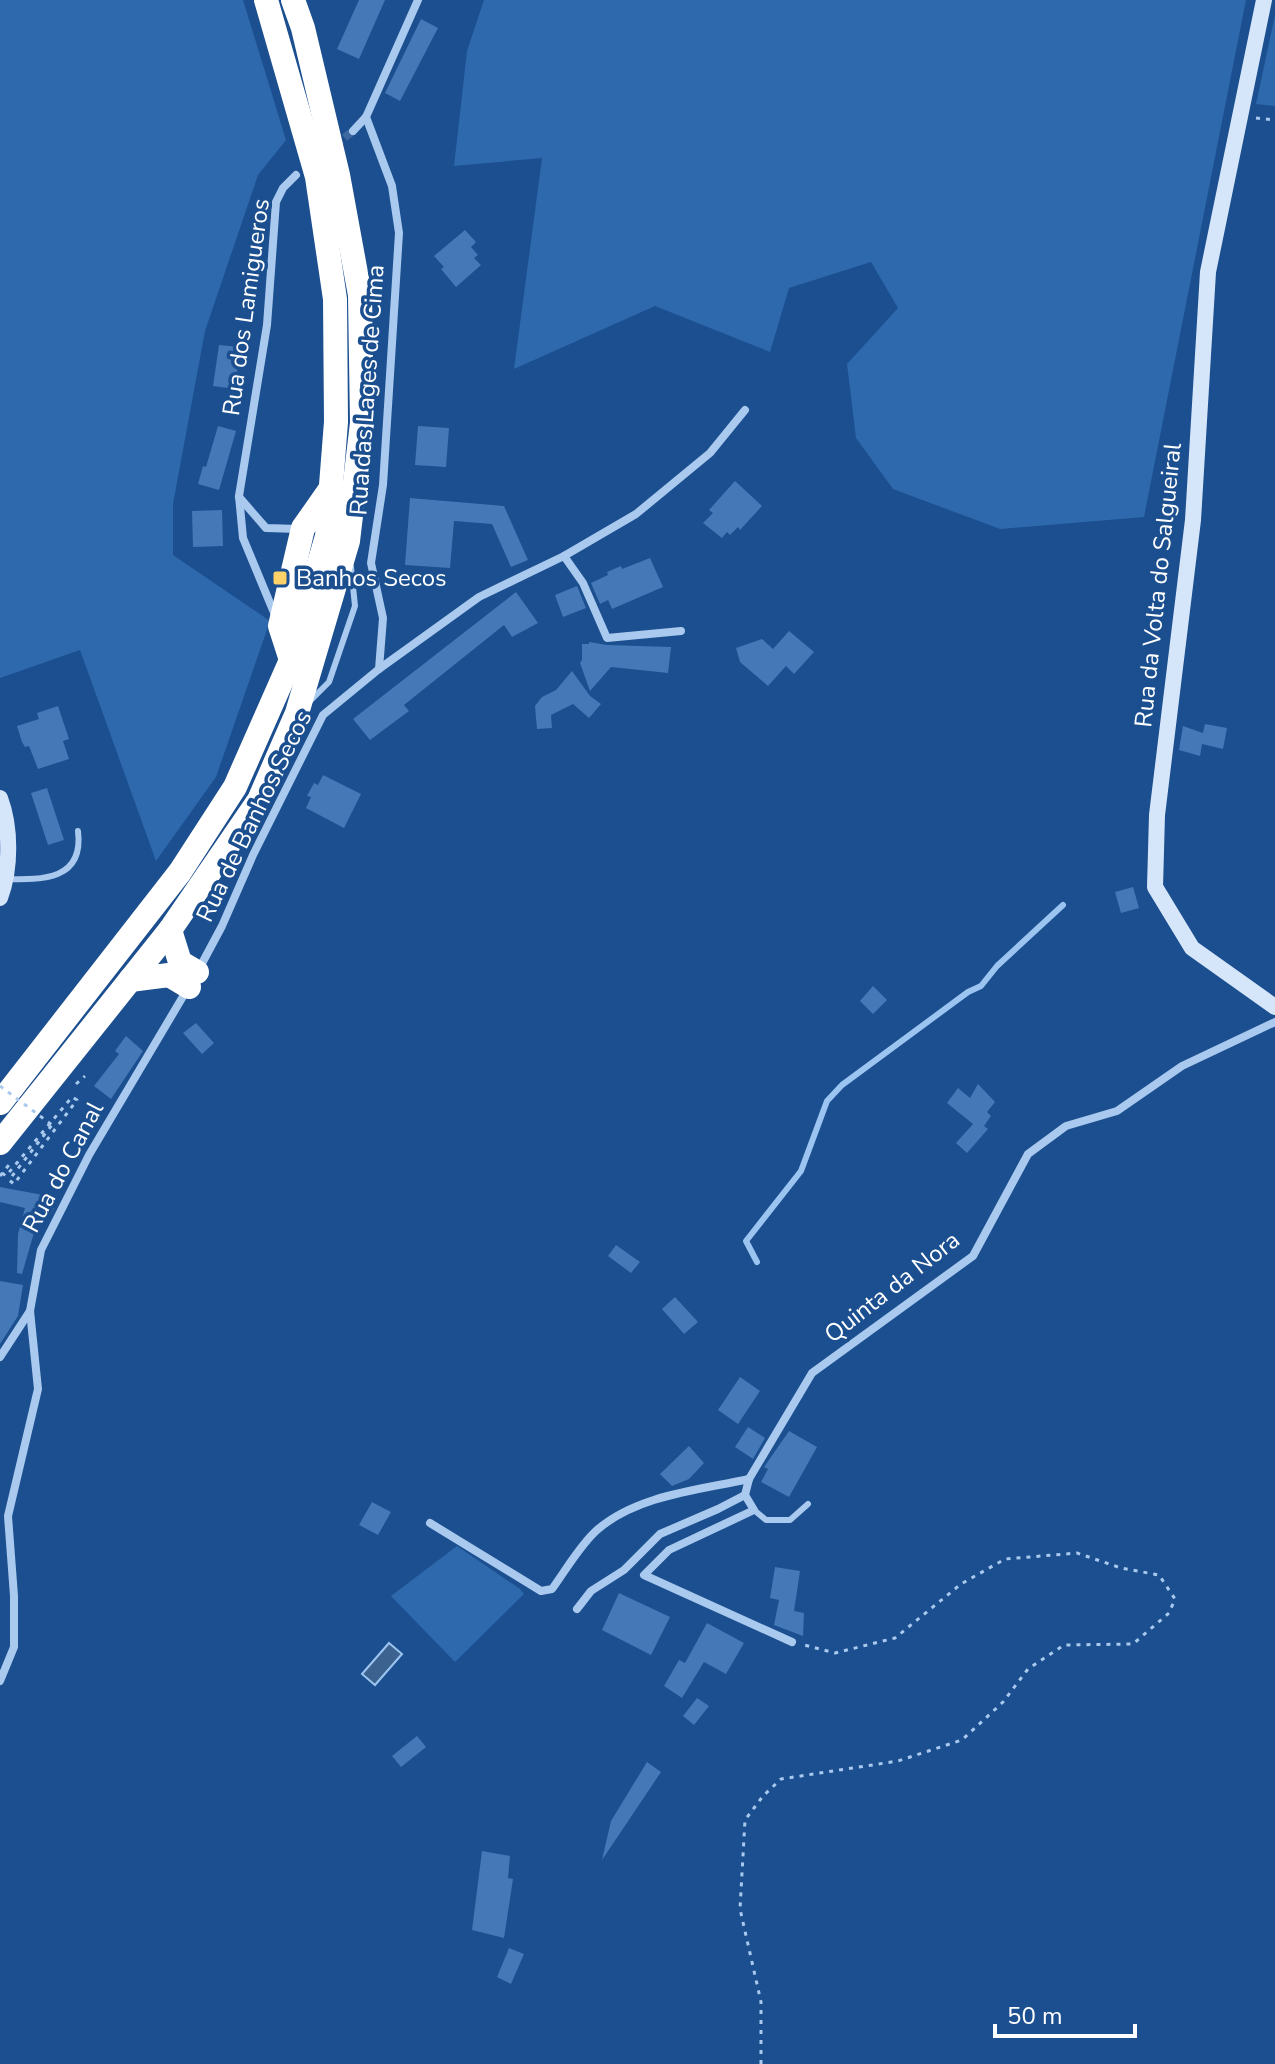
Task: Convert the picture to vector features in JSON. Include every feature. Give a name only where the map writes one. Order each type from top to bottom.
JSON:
[{"type":"highway","points":[[0,1103],[180,872],[235,787],[291,660],[327,536],[336,422],[335,299],[317,177],[266,0]]},
{"type":"highway","points":[[0,1143],[170,930],[259,800],[297,713],[348,541],[362,423],[360,295],[338,175],[296,4]]},
{"type":"highway","points":[[291,660],[280,626],[303,528],[330,489]]},
{"type":"highway","points":[[170,930],[180,962],[193,980]]},
{"type":"highway","points":[[130,980],[169,975],[193,980]]},
{"type":"main road","name":"Rua da Volta do Salgueiral","points":[[1264,0],[1208,272],[1193,520],[1157,815],[1155,887],[1192,948],[1275,1007]]},
{"type":"main road","points":[[0,798],[8,832],[6,879],[0,898]]},
{"type":"street","points":[[353,131],[366,117],[418,0]]},
{"type":"street","name":"Rua das Lages de Cima","points":[[366,117],[392,186],[399,233],[383,485],[371,563],[383,618],[379,669]]},
{"type":"street","name":"Rua dos Lamigueros","points":[[280,626],[243,538],[239,496],[267,325],[276,202],[283,188],[296,175]]},
{"type":"street","name":"Rua de Banhos Secos","points":[[193,980],[323,715],[379,669],[479,597],[564,556],[636,514],[710,453],[745,410]]},
{"type":"street","points":[[239,496],[266,528],[303,528]]},
{"type":"street","points":[[564,556],[583,583],[607,638],[681,631]]},
{"type":"street","name":"Rua do Canal","points":[[0,1681],[14,1647],[8,1516],[38,1389],[30,1311],[41,1250],[89,1155],[193,980]]},
{"type":"street","name":"Quinta da Nora","points":[[745,1495],[749,1479],[812,1373],[973,1256],[1028,1154],[1066,1126],[1117,1111],[1182,1066],[1275,1022]]},
{"type":"street","points":[[0,1357],[30,1311]]},
{"type":"street","points":[[430,1523],[541,1591],[552,1589],[595,1532],[621,1512],[675,1495],[749,1479]]},
{"type":"street","points":[[577,1609],[591,1591],[624,1570],[660,1534],[745,1495],[754,1510],[669,1550],[644,1575],[792,1642]]},
{"type":"lane","points":[[6,879],[40,880],[62,872],[73,863],[80,847],[78,831]]},
{"type":"lane","points":[[754,1510],[766,1520],[790,1520],[808,1504]]},
{"type":"path","points":[[0,1086],[42,1117],[52,1125],[9,1180],[14,1184],[77,1100],[72,1097],[53,1119],[44,1131],[15,1165],[4,1175]]},
{"type":"path","points":[[761,2064],[761,2002],[740,1909],[745,1820],[763,1796],[781,1779],[898,1761],[962,1740],[1003,1702],[1028,1669],[1064,1645],[1133,1644],[1169,1613],[1175,1599],[1159,1575],[1121,1568],[1077,1553],[1005,1559],[961,1584],[895,1638],[835,1653],[792,1642]]},
{"type":"shaded area","points":[[0,0],[243,0],[286,140],[258,175],[205,331],[173,504],[173,555],[270,621],[216,777],[156,861],[80,650],[0,678]]},
{"type":"shaded area","points":[[484,0],[1246,0],[1144,517],[1000,529],[893,489],[856,438],[847,364],[898,308],[871,262],[789,288],[770,352],[655,306],[514,369],[542,158],[454,166],[467,51]]},
{"type":"shaded area","points":[[1275,15],[1275,106],[1256,104]]},
{"type":"shaded area","points":[[457,1546],[524,1594],[455,1662],[391,1596]]},
{"type":"shaded area","points":[[389,1643],[402,1654],[375,1685],[362,1674]]},
{"type":"building","points":[[359,0],[385,0],[359,59],[337,49]]},
{"type":"building","points":[[421,19],[438,28],[400,101],[385,93]]},
{"type":"building","points":[[465,230],[476,242],[471,247],[478,255],[474,258],[481,265],[456,287],[434,256]]},
{"type":"building","points":[[219,345],[240,347],[235,389],[213,386]]},
{"type":"building","points":[[218,426],[236,431],[219,490],[198,484]]},
{"type":"building","points":[[418,426],[449,428],[446,467],[415,465]]},
{"type":"building","points":[[735,481],[762,506],[740,530],[738,527],[722,538],[703,523],[713,513],[709,510]]},
{"type":"building","points":[[410,498],[504,506],[528,560],[511,567],[492,524],[454,521],[450,568],[405,565]]},
{"type":"building","points":[[222,510],[223,546],[193,547],[192,511]]},
{"type":"building","points":[[650,558],[663,587],[612,609],[608,600],[600,604],[591,583],[621,566],[622,569]]},
{"type":"building","points":[[577,586],[586,608],[563,617],[555,595]]},
{"type":"building","points":[[516,592],[538,623],[512,637],[504,625],[404,705],[409,711],[370,740],[353,719]]},
{"type":"building","points":[[789,631],[814,652],[794,674],[786,666],[768,686],[740,662],[736,648],[762,639],[773,649]]},
{"type":"building","points":[[582,644],[671,647],[668,673],[611,667],[590,691],[580,663]]},
{"type":"building","points":[[572,671],[590,696],[601,704],[589,718],[573,704],[551,715],[552,728],[537,729],[535,706],[542,697],[556,690]]},
{"type":"building","points":[[58,706],[69,739],[63,741],[69,759],[38,769],[29,746],[25,747],[22,742],[17,726],[39,719],[37,713]]},
{"type":"building","points":[[1205,724],[1227,728],[1223,749],[1202,744],[1200,756],[1179,750],[1183,726],[1203,733]]},
{"type":"building","points":[[323,775],[361,794],[344,828],[306,808],[311,797],[307,796]]},
{"type":"building","points":[[47,788],[64,840],[48,845],[31,793]]},
{"type":"building","points":[[1133,887],[1139,908],[1121,913],[1115,892]]},
{"type":"building","points":[[873,986],[887,1000],[873,1014],[860,1001]]},
{"type":"building","points":[[196,1023],[214,1043],[202,1054],[183,1033]]},
{"type":"building","points":[[126,1036],[143,1051],[111,1099],[94,1086],[119,1054],[115,1051]]},
{"type":"building","points":[[978,1084],[995,1102],[987,1112],[991,1116],[984,1126],[988,1129],[967,1153],[956,1143],[973,1124],[947,1103],[958,1088],[970,1098]]},
{"type":"building","points":[[0,1187],[59,1198],[51,1214],[40,1212],[22,1274],[17,1273],[18,1234],[25,1208],[0,1202]]},
{"type":"building","points":[[616,1245],[640,1262],[631,1273],[608,1256]]},
{"type":"building","points":[[0,1281],[23,1285],[18,1316],[0,1344]]},
{"type":"building","points":[[675,1297],[698,1322],[684,1334],[662,1309]]},
{"type":"building","points":[[740,1377],[760,1391],[738,1424],[718,1410]]},
{"type":"building","points":[[748,1427],[765,1438],[753,1459],[735,1447]]},
{"type":"building","points":[[789,1431],[817,1447],[789,1497],[761,1482],[768,1469],[764,1467]]},
{"type":"building","points":[[689,1446],[704,1463],[689,1479],[672,1486],[660,1474]]},
{"type":"building","points":[[372,1502],[391,1512],[378,1535],[359,1525]]},
{"type":"building","points":[[775,1567],[800,1571],[794,1611],[804,1613],[803,1636],[774,1625],[779,1600],[770,1598]]},
{"type":"building","points":[[619,1593],[670,1617],[651,1655],[602,1630]]},
{"type":"building","points":[[707,1623],[744,1643],[726,1674],[704,1662],[682,1698],[664,1686],[679,1660],[685,1663]]},
{"type":"building","points":[[697,1698],[709,1706],[694,1725],[683,1716]]},
{"type":"building","points":[[417,1736],[426,1747],[401,1767],[392,1756]]},
{"type":"building","points":[[647,1762],[661,1772],[602,1860],[611,1821]]},
{"type":"building","points":[[482,1851],[510,1856],[508,1878],[513,1879],[504,1938],[472,1930]]},
{"type":"building","points":[[509,1948],[524,1954],[511,1984],[497,1977]]},
{"type":"waterway","points":[[757,1262],[746,1241],[801,1171],[827,1101],[842,1085],[968,992],[981,986],[997,966],[1063,905]]},
{"type":"tunnel","points":[[335,145],[353,131]]},
{"type":"place","name":"Banhos Secos","points":[[280,578]]}]
